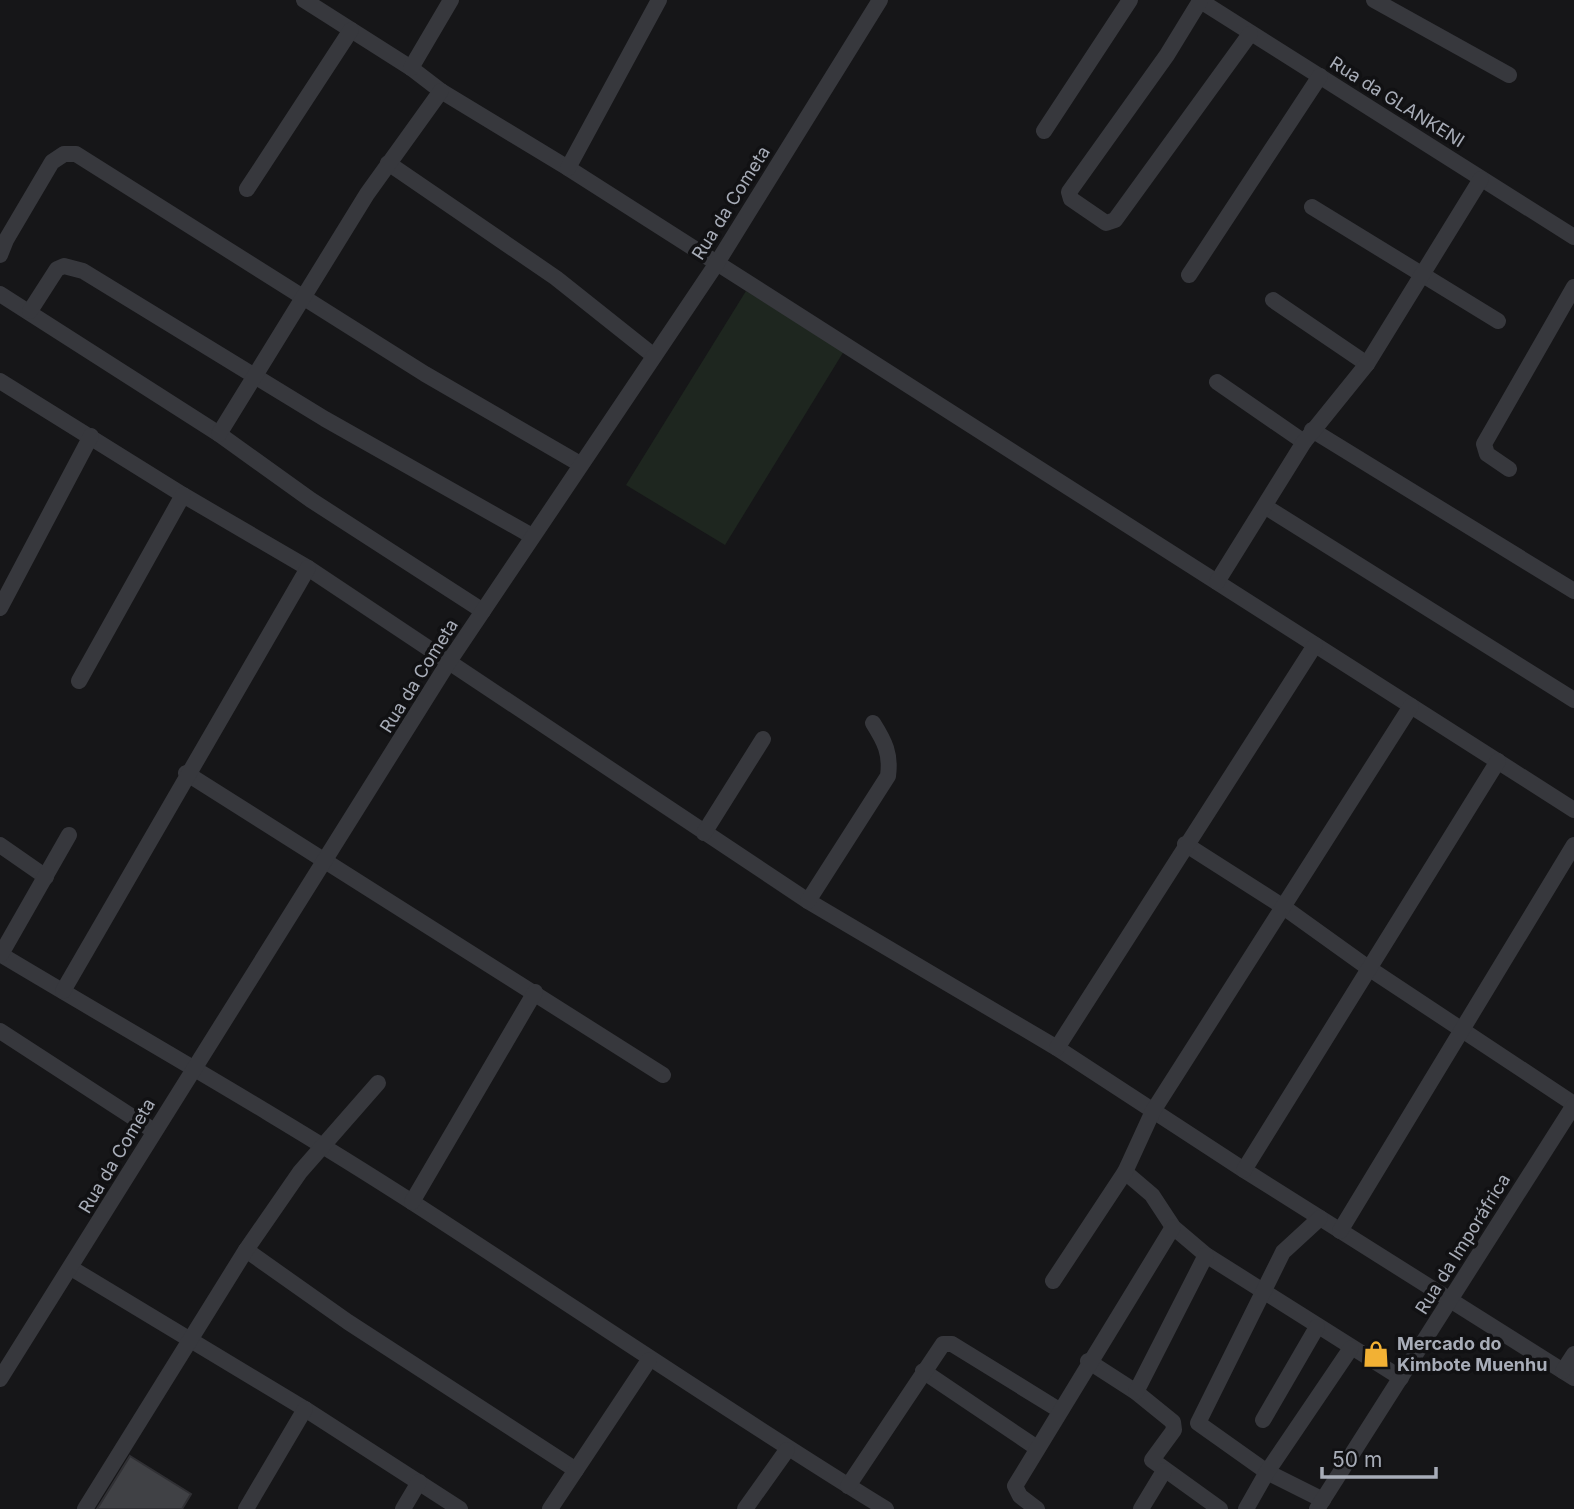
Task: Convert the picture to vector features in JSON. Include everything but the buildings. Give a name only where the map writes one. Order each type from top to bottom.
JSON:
[{"type":"street","points":[[411,68],[452,0]]},
{"type":"street","points":[[568,168],[659,0]]},
{"type":"street","name":"Rua da Cometa","points":[[0,1379],[193,1068],[327,861],[450,660],[717,263],[880,0]]},
{"type":"street","points":[[1044,131],[1130,0]]},
{"type":"street","points":[[1374,0],[1509,75]]},
{"type":"street","points":[[307,1],[411,68],[441,91],[568,168],[1574,810]]},
{"type":"street","points":[[1207,2],[1069,192],[1071,199],[1105,223],[1115,220],[1250,34]]},
{"type":"street","name":"Rua da GLANKENI","points":[[1207,2],[1250,34],[1574,237]]},
{"type":"street","points":[[247,189],[351,30]]},
{"type":"street","points":[[1189,275],[1320,76]]},
{"type":"street","points":[[219,434],[388,163],[441,91]]},
{"type":"street","points":[[2,244],[52,162],[64,155],[76,154],[425,374],[580,464]]},
{"type":"street","points":[[388,163],[556,278],[654,356]]},
{"type":"street","points":[[1217,582],[1308,436],[1367,364],[1481,179]]},
{"type":"street","points":[[1312,207],[1498,321]]},
{"type":"street","points":[[30,311],[58,269],[64,266],[74,267],[325,419],[532,536]]},
{"type":"street","points":[[1509,469],[1487,454],[1484,444],[1574,287]]},
{"type":"street","points":[[0,294],[219,434],[322,508],[483,611]]},
{"type":"street","points":[[1273,300],[1367,364]]},
{"type":"street","points":[[0,381],[183,495],[308,568],[450,660],[808,901],[1057,1048],[1244,1170],[1569,1375],[1574,1354]]},
{"type":"street","points":[[1217,382],[1574,591]]},
{"type":"street","points":[[1,600],[92,436]]},
{"type":"street","points":[[79,681],[183,495]]},
{"type":"street","points":[[1266,507],[1574,700]]},
{"type":"street","points":[[63,991],[308,568]]},
{"type":"street","points":[[1057,1048],[1185,844],[1315,645]]},
{"type":"street","points":[[1054,1281],[1125,1172],[1153,1111],[1411,706]]},
{"type":"street","points":[[808,901],[888,776],[891,758],[886,743],[873,723]]},
{"type":"street","points":[[704,833],[762,739]]},
{"type":"street","points":[[1244,1170],[1367,967],[1498,761]]},
{"type":"street","points":[[187,774],[663,1075]]},
{"type":"street","points":[[69,835],[0,954],[412,1202],[787,1450],[886,1509]]},
{"type":"street","points":[[1185,844],[1282,906],[1367,967],[1463,1028],[1574,1105]]},
{"type":"street","points":[[0,845],[46,877]]},
{"type":"street","points":[[1340,1231],[1574,845]]},
{"type":"street","points":[[412,1202],[535,992]]},
{"type":"street","points":[[0,1031],[154,1131]]},
{"type":"street","points":[[85,1509],[246,1250],[321,1146],[378,1083]]},
{"type":"street","name":"Rua da Imporáfrica","points":[[1320,1504],[1574,1105]]},
{"type":"street","points":[[1125,1172],[1152,1195],[1173,1227],[1206,1255],[1317,1327],[1401,1377]]},
{"type":"street","points":[[1320,1218],[1283,1252],[1198,1423],[1267,1472],[1320,1504]]},
{"type":"street","points":[[1037,1509],[1020,1496],[1015,1486],[1088,1361],[1173,1227]]},
{"type":"street","points":[[246,1250],[348,1322],[576,1470]]},
{"type":"street","points":[[1136,1392],[1206,1255]]},
{"type":"street","points":[[71,1268],[305,1409],[460,1509]]},
{"type":"street","points":[[1263,1420],[1317,1327]]},
{"type":"street","points":[[848,1486],[943,1344],[952,1344],[1059,1410]]},
{"type":"street","points":[[1246,1509],[1267,1472],[1351,1348]]},
{"type":"street","points":[[550,1509],[649,1360]]},
{"type":"street","points":[[1088,1361],[1136,1392],[1173,1422],[1174,1430],[1152,1460],[1220,1509]]},
{"type":"street","points":[[923,1371],[1037,1448]]},
{"type":"street","points":[[246,1509],[305,1409]]},
{"type":"street","points":[[745,1509],[787,1450]]},
{"type":"street","points":[[1141,1509],[1164,1471]]},
{"type":"street","points":[[402,1509],[419,1482]]},
{"type":"shaded area","points":[[746,291],[844,351],[725,545],[626,485]]},
{"type":"place","name":"Mercado do Kimbote Muenhu","points":[[1376,1354]]}]
